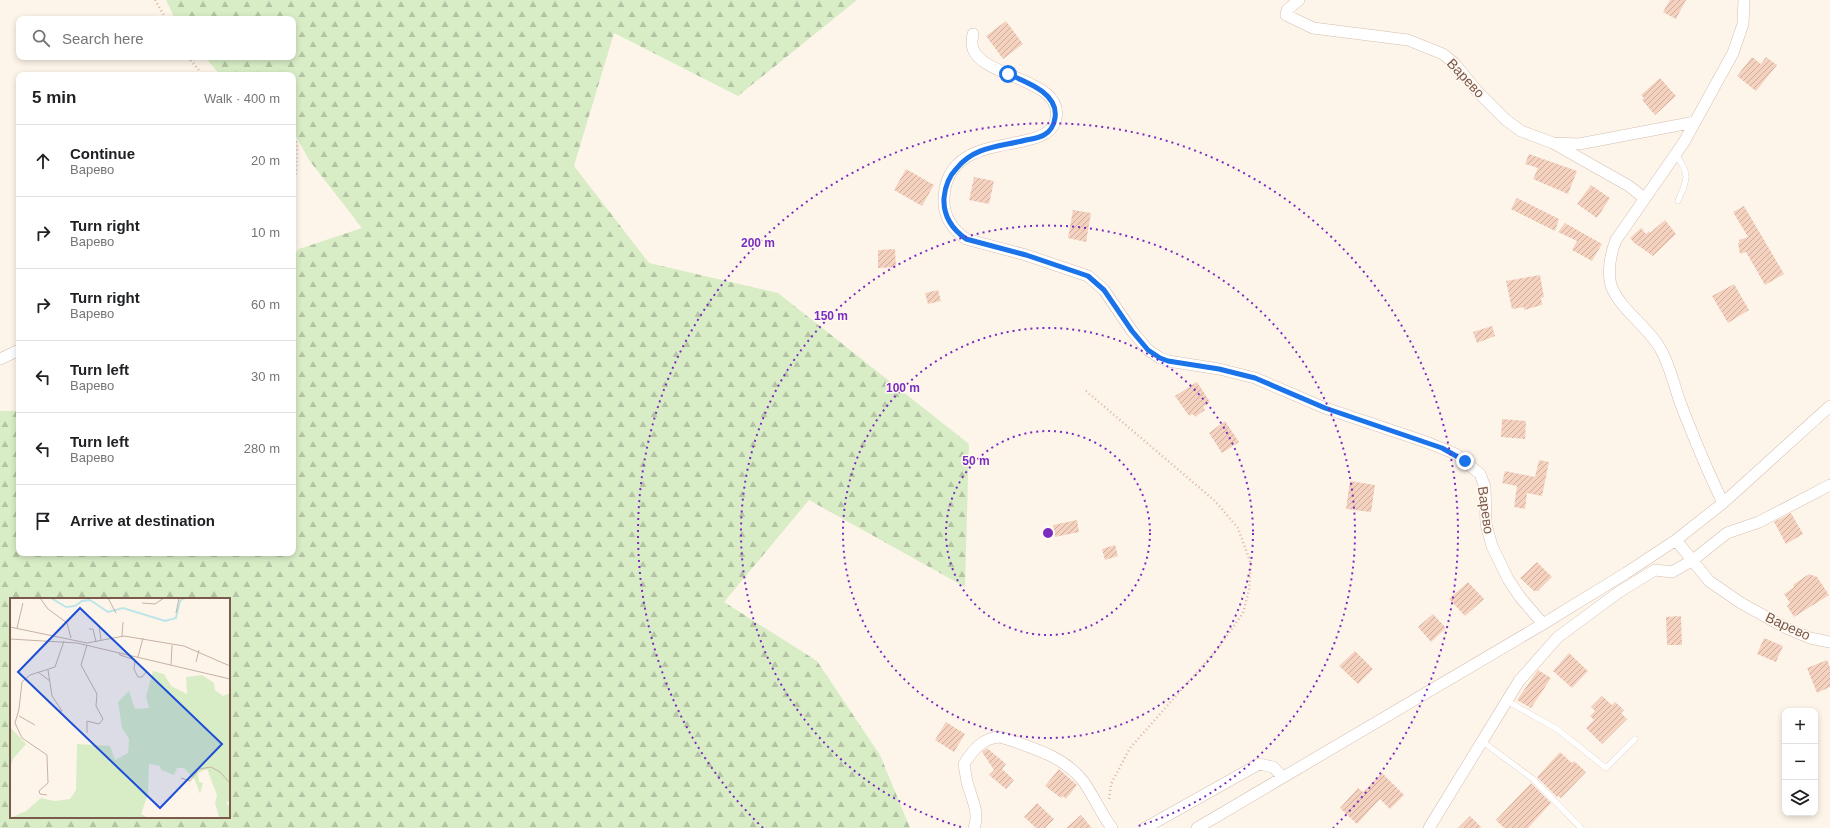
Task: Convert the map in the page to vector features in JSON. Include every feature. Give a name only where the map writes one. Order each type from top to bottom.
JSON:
[{"type":"street","name":"Варево","points":[[1299,0],[1287,10],[1286,14],[1313,28],[1408,40],[1443,54],[1454,63],[1506,120],[1521,131],[1553,143],[1629,186],[1644,198]]},
{"type":"street","points":[[1723,503],[1702,459],[1665,358],[1650,335],[1616,295],[1610,284],[1613,248],[1644,198],[1676,155],[1737,43],[1743,24],[1744,0]]},
{"type":"street","name":"Варево","points":[[973,34],[973,49],[979,58],[996,70],[1026,82],[1040,90],[1048,96],[1053,103],[1056,115],[1053,126],[1043,136],[972,154],[954,171],[948,179],[944,203],[948,219],[959,234],[966,239],[1026,255],[1088,276],[1104,290],[1132,331],[1148,350],[1160,358],[1168,361],[1219,369],[1255,378],[1325,408],[1426,442],[1456,454],[1480,474],[1485,487],[1486,524],[1492,546],[1508,579],[1520,597],[1543,624]]},
{"type":"street","points":[[1553,143],[1579,144],[1695,122]]},
{"type":"street","points":[[0,359],[16,351]]},
{"type":"street","points":[[1197,828],[1626,574],[1676,540],[1739,490],[1830,406]]},
{"type":"street","points":[[1429,828],[1483,742],[1507,700],[1534,663],[1558,637],[1619,592],[1655,570],[1672,572],[1693,560],[1727,534],[1760,522],[1830,485]]},
{"type":"street","name":"Варево","points":[[1676,540],[1708,581],[1742,603],[1797,633],[1810,638],[1830,642]]},
{"type":"street","points":[[974,828],[976,822],[974,804],[967,782],[964,764],[982,742],[992,737],[1001,737],[1039,751],[1070,767],[1084,783],[1109,823]]},
{"type":"street","points":[[1145,828],[1259,764],[1274,767],[1283,777]]},
{"type":"lane","points":[[1676,155],[1684,165],[1687,181],[1678,201]]},
{"type":"lane","points":[[1507,700],[1557,729],[1606,768],[1636,739]]},
{"type":"lane","points":[[1483,742],[1533,779],[1580,828]]},
{"type":"path","points":[[155,0],[164,16]]},
{"type":"path","points":[[190,60],[200,72]]},
{"type":"path","points":[[296,142],[296,173]]},
{"type":"path","points":[[1086,391],[1215,501],[1238,528],[1251,564],[1249,590],[1243,613],[1219,647],[1130,748],[1111,784],[1109,823]]},
{"type":"green space","points":[[166,0],[857,0],[738,96],[614,33],[574,166],[649,263],[778,293],[969,444],[965,587],[809,500],[724,602],[817,661],[880,755],[910,828],[0,828],[0,411],[16,411],[16,556],[296,556],[296,252],[299,249],[362,228],[309,160],[296,136],[296,72],[218,72],[208,60],[296,60],[296,16],[174,16]]},
{"type":"building","points":[[1670,0],[1686,0],[1676,19],[1663,12]]},
{"type":"building","points":[[1006,21],[1023,44],[1003,59],[986,36]]},
{"type":"building","points":[[1752,57],[1761,64],[1766,57],[1777,65],[1756,91],[1737,76]]},
{"type":"building","points":[[1660,78],[1676,96],[1655,115],[1642,100],[1644,98],[1641,95]]},
{"type":"building","points":[[1529,154],[1577,171],[1568,194],[1533,179],[1538,168],[1525,164]]},
{"type":"building","points":[[906,169],[934,185],[922,206],[894,190]]},
{"type":"building","points":[[974,177],[994,181],[989,204],[969,200]]},
{"type":"building","points":[[1591,185],[1610,198],[1597,218],[1577,204]]},
{"type":"building","points":[[1517,198],[1559,219],[1555,231],[1511,209]]},
{"type":"building","points":[[1744,206],[1784,274],[1765,285],[1746,252],[1740,254],[1738,243],[1740,242],[1739,240],[1748,237],[1733,212]]},
{"type":"building","points":[[1073,210],[1091,213],[1086,242],[1068,238]]},
{"type":"building","points":[[1665,220],[1676,234],[1653,256],[1633,242],[1630,238],[1641,228],[1646,234],[1649,231],[1650,233]]},
{"type":"building","points":[[1565,223],[1602,244],[1592,261],[1572,250],[1577,241],[1558,232]]},
{"type":"building","points":[[895,249],[896,267],[878,268],[878,250]]},
{"type":"building","points":[[1540,275],[1544,297],[1541,298],[1542,305],[1524,310],[1524,307],[1512,309],[1506,281]]},
{"type":"building","points":[[1734,284],[1749,310],[1728,323],[1712,296]]},
{"type":"building","points":[[938,290],[941,301],[928,304],[925,293]]},
{"type":"building","points":[[1492,326],[1495,336],[1477,343],[1473,332]]},
{"type":"building","points":[[1197,382],[1210,402],[1203,407],[1205,410],[1195,417],[1193,414],[1189,416],[1175,396]]},
{"type":"building","points":[[1502,419],[1526,421],[1525,439],[1501,437]]},
{"type":"building","points":[[1225,421],[1239,442],[1222,453],[1209,433]]},
{"type":"building","points":[[1539,460],[1549,462],[1542,496],[1527,493],[1525,509],[1514,507],[1517,486],[1502,483],[1505,471],[1535,477]]},
{"type":"building","points":[[1350,481],[1375,485],[1371,512],[1346,509]]},
{"type":"building","points":[[1791,513],[1803,534],[1786,544],[1774,522]]},
{"type":"building","points":[[1077,520],[1079,532],[1055,537],[1053,525]]},
{"type":"building","points":[[1115,545],[1118,556],[1105,560],[1102,549]]},
{"type":"building","points":[[1537,562],[1552,577],[1538,591],[1534,591],[1520,578]]},
{"type":"building","points":[[1809,574],[1817,577],[1829,595],[1794,617],[1787,606],[1790,603],[1784,594],[1793,588],[1794,584]]},
{"type":"building","points":[[1468,582],[1484,599],[1465,616],[1449,599]]},
{"type":"building","points":[[1433,614],[1446,628],[1431,642],[1418,627]]},
{"type":"building","points":[[1681,616],[1682,645],[1667,645],[1666,617]]},
{"type":"building","points":[[1764,638],[1783,646],[1776,662],[1757,654]]},
{"type":"building","points":[[1355,651],[1373,669],[1358,684],[1339,666]]},
{"type":"building","points":[[1569,653],[1588,671],[1572,688],[1553,671]]},
{"type":"building","points":[[1827,660],[1830,668],[1830,687],[1817,693],[1807,668]]},
{"type":"building","points":[[1538,670],[1551,678],[1531,708],[1517,700]]},
{"type":"building","points":[[1602,696],[1612,705],[1615,702],[1624,710],[1621,713],[1627,719],[1602,744],[1586,728],[1594,720],[1590,716],[1595,711],[1591,707]]},
{"type":"building","points":[[946,722],[965,734],[954,752],[935,740]]},
{"type":"building","points":[[987,748],[1006,764],[1002,769],[1014,780],[1006,789],[989,775],[994,770],[982,752]]},
{"type":"building","points":[[1560,752],[1572,763],[1574,761],[1586,772],[1561,798],[1558,796],[1557,797],[1537,777]]},
{"type":"building","points":[[1059,769],[1077,785],[1066,799],[1063,796],[1061,798],[1045,786]]},
{"type":"building","points":[[1382,773],[1404,795],[1390,809],[1380,799],[1357,824],[1340,808],[1358,788],[1363,792]]},
{"type":"building","points":[[1531,783],[1551,803],[1528,828],[1504,828],[1496,820]]},
{"type":"building","points":[[1037,803],[1054,819],[1045,828],[1036,828],[1024,817]]},
{"type":"building","points":[[1081,815],[1092,828],[1066,828]]},
{"type":"building","points":[[1470,816],[1482,828],[1458,828]]},
{"type":"route","points":[[1008,74],[1026,82],[1048,96],[1055,108],[1055,121],[1053,126],[1043,136],[980,150],[963,160],[948,179],[944,194],[946,214],[951,224],[959,234],[966,239],[978,243],[1005,251],[1026,255],[1088,276],[1104,290],[1132,331],[1148,350],[1160,358],[1177,363],[1219,369],[1255,378],[1325,408],[1442,448],[1456,454],[1465,461]]}]
